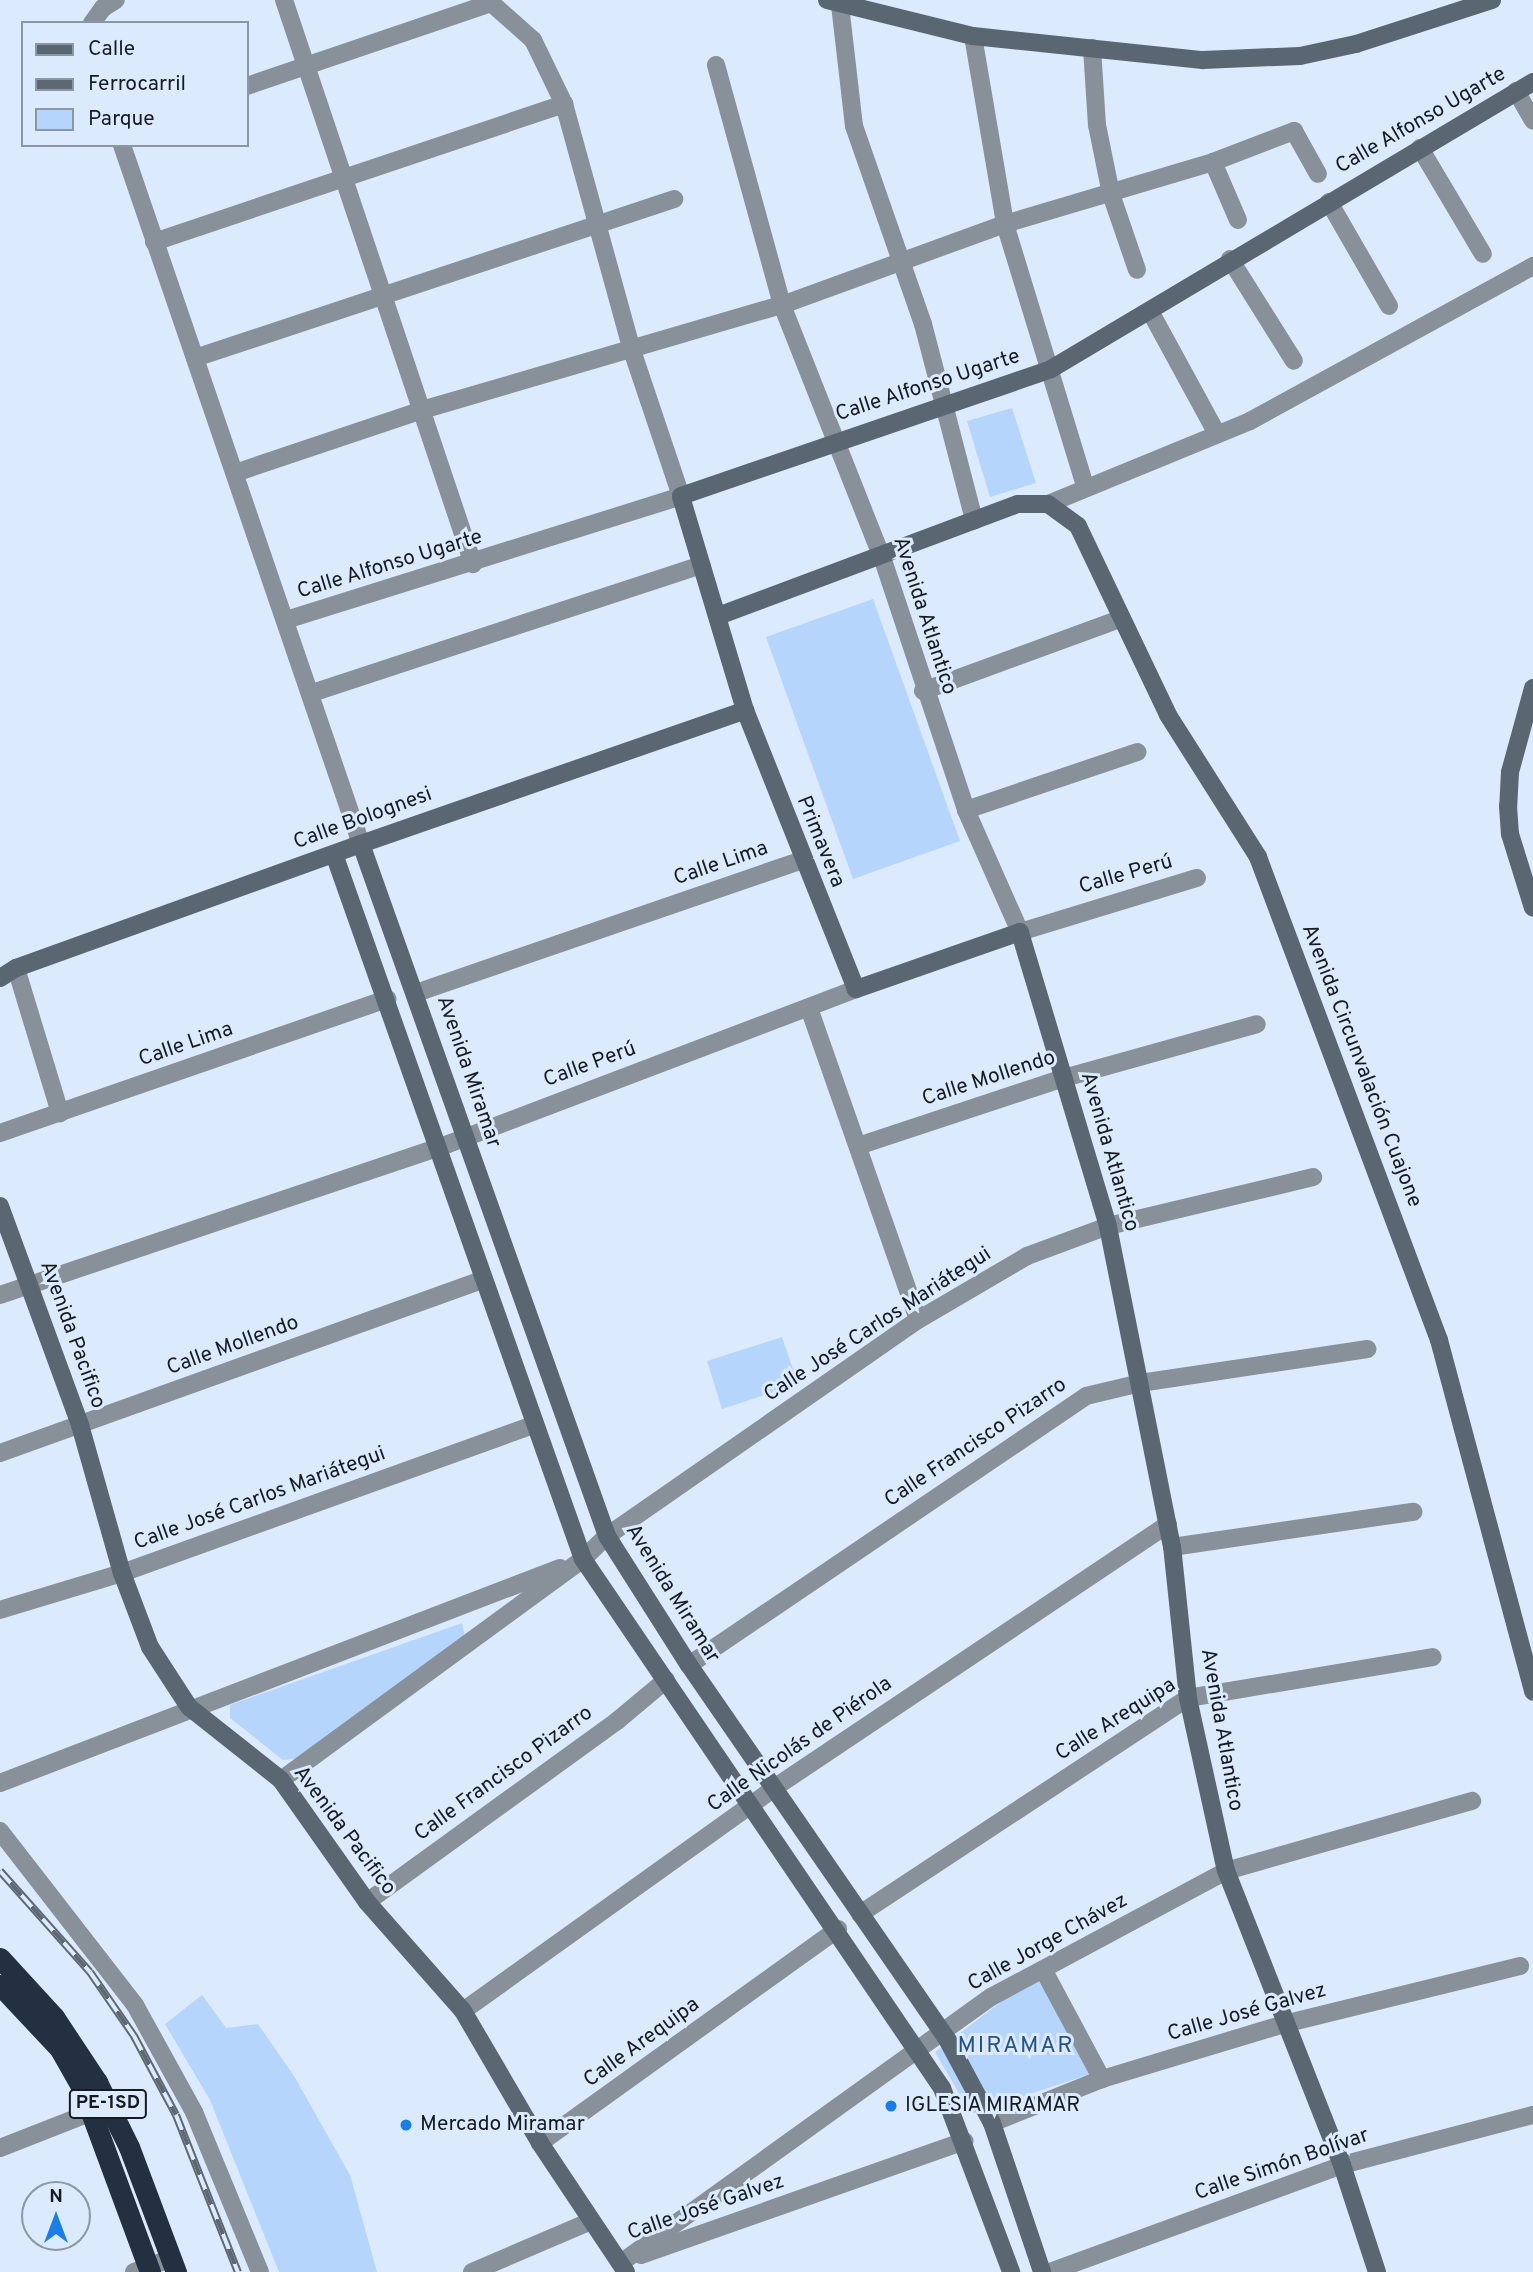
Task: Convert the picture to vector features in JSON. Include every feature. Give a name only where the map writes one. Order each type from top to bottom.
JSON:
[{"type":"highway","name":"PE-1SD","points":[[0,1958],[54,2017],[100,2109],[144,2270]]},
{"type":"highway","name":"PE-1SD","points":[[0,1985],[60,2049],[129,2147],[174,2265]]},
{"type":"main road","points":[[833,3],[973,36],[1203,60],[1300,56],[1356,44],[1492,0]]},
{"type":"main road","name":"Calle Alfonso Ugarte","points":[[681,496],[838,439],[1051,369],[1150,311],[1230,259],[1533,82]]},
{"type":"main road","name":"Primavera","points":[[681,496],[745,710],[802,860],[856,989]]},
{"type":"main road","points":[[718,615],[882,557],[1018,504],[1048,504]]},
{"type":"main road","name":"Avenida Circunvalación Cuajone","points":[[1048,504],[1078,526],[1168,715],[1258,857],[1440,1340],[1533,1692]]},
{"type":"main road","points":[[1533,688],[1510,772],[1508,806],[1510,834],[1533,908]]},
{"type":"main road","name":"Calle Bolognesi","points":[[0,978],[16,968],[745,710]]},
{"type":"main road","name":"Avenida Miramar","points":[[361,844],[607,1536],[689,1665],[941,2033],[992,2123],[1042,2272]]},
{"type":"main road","points":[[334,854],[387,999],[435,1149],[583,1559],[943,2088],[965,2141],[1011,2272]]},
{"type":"main road","name":"Calle Perú","points":[[856,989],[1020,932]]},
{"type":"main road","name":"Avenida Atlantico","points":[[1020,932],[1108,1226],[1172,1547],[1188,1698],[1226,1871],[1342,2165],[1377,2272]]},
{"type":"main road","name":"Avenida Pacifico","points":[[0,1206],[80,1425],[122,1573],[150,1647],[189,1707],[281,1780],[367,1902],[463,2011],[540,2143],[624,2267]]},
{"type":"street","points":[[93,21],[103,8],[116,0]]},
{"type":"street","points":[[284,0],[473,564]]},
{"type":"street","points":[[248,86],[490,1],[534,40],[564,104],[600,222],[631,347],[681,496]]},
{"type":"street","points":[[833,3],[854,126],[902,261],[947,405],[974,520]]},
{"type":"street","points":[[973,36],[1006,224],[1085,485]]},
{"type":"street","points":[[1092,48],[1097,125],[1111,194],[1138,270]]},
{"type":"street","name":"Avenida Atlantico","points":[[716,65],[782,304],[838,439],[882,557],[923,691],[966,810],[1020,932]]},
{"type":"street","points":[[1516,91],[1533,120]]},
{"type":"street","points":[[154,243],[346,181],[564,104]]},
{"type":"street","points":[[235,472],[422,410],[782,304],[1006,224],[1213,162],[1294,131],[1318,174]]},
{"type":"street","points":[[123,147],[312,693],[361,844]]},
{"type":"street","points":[[1420,148],[1483,254]]},
{"type":"street","points":[[1213,162],[1238,220]]},
{"type":"street","points":[[195,358],[674,199]]},
{"type":"street","points":[[1329,202],[1388,306]]},
{"type":"street","points":[[1230,259],[1294,361]]},
{"type":"street","points":[[1048,504],[1085,485],[1251,421],[1533,266]]},
{"type":"street","points":[[1150,311],[1217,434]]},
{"type":"street","name":"Calle Alfonso Ugarte","points":[[286,621],[681,496]]},
{"type":"street","points":[[312,693],[702,565]]},
{"type":"street","points":[[923,691],[1120,619]]},
{"type":"street","points":[[966,810],[1137,752]]},
{"type":"street","name":"Calle Lima","points":[[416,993],[802,860]]},
{"type":"street","name":"Calle Perú","points":[[1020,932],[1197,878]]},
{"type":"street","points":[[16,968],[60,1113]]},
{"type":"street","name":"Calle Perú","points":[[0,1295],[435,1149],[856,989]]},
{"type":"street","name":"Calle Lima","points":[[0,1133],[387,999]]},
{"type":"street","points":[[808,1008],[918,1320]]},
{"type":"street","name":"Calle Mollendo","points":[[858,1146],[1064,1078],[1257,1024]]},
{"type":"street","name":"Calle José Carlos Mariátegui","points":[[281,1780],[583,1559],[607,1536],[918,1320],[1027,1256],[1108,1226],[1313,1177]]},
{"type":"street","name":"Calle Mollendo","points":[[0,1453],[482,1280]]},
{"type":"street","name":"Calle Francisco Pizarro","points":[[689,1665],[1086,1396],[1140,1383],[1367,1349]]},
{"type":"street","name":"Calle José Carlos Mariátegui","points":[[0,1610],[122,1573],[533,1425]]},
{"type":"street","points":[[1172,1547],[1413,1512]]},
{"type":"street","name":"Calle Nicolás de Piérola","points":[[463,2011],[750,1807],[774,1787],[1168,1524]]},
{"type":"street","points":[[0,1783],[189,1707],[583,1559]]},
{"type":"street","name":"Calle Arequipa","points":[[860,1914],[1188,1698],[1433,1657]]},
{"type":"street","name":"Calle Francisco Pizarro","points":[[367,1902],[617,1721],[666,1680]]},
{"type":"street","name":"Calle Jorge Chávez","points":[[624,2267],[991,1997],[1044,1971],[1226,1871],[1472,1801]]},
{"type":"street","points":[[0,1830],[135,2005],[194,2112],[260,2272]]},
{"type":"street","name":"Calle Arequipa","points":[[540,2143],[838,1930]]},
{"type":"street","name":"Calle José Galvez","points":[[992,2123],[1102,2079],[1288,2023],[1520,1966]]},
{"type":"street","points":[[1044,1971],[1102,2079]]},
{"type":"street","points":[[0,2148],[100,2109]]},
{"type":"street","name":"Calle Simón Bolívar","points":[[1050,2272],[1342,2165],[1533,2115]]},
{"type":"street","name":"Calle José Galvez","points":[[624,2267],[965,2141]]},
{"type":"street","points":[[472,2272],[592,2221]]},
{"type":"street","points":[[144,2270],[174,2265]]},
{"type":"green space","points":[[1012,408],[1036,483],[990,497],[967,421]]},
{"type":"green space","points":[[873,599],[960,841],[853,879],[766,637]]},
{"type":"green space","points":[[782,1337],[798,1384],[722,1409],[707,1361]]},
{"type":"green space","points":[[462,1623],[465,1637],[300,1758],[283,1760],[230,1718],[230,1705]]},
{"type":"green space","points":[[1031,1979],[1041,1979],[1090,2074],[971,2114],[935,2052]]},
{"type":"green space","points":[[202,1995],[226,2028],[258,2024],[294,2076],[350,2175],[377,2272],[279,2272],[210,2100],[165,2024]]},
{"type":"railway","points":[[0,1871],[90,1972],[134,2036],[176,2115],[238,2272]]},
{"type":"place","name":"IGLESIA MIRAMAR","points":[[891,2106]]},
{"type":"place","name":"Mercado Miramar","points":[[406,2125]]},
{"type":"district","name":"MIRAMAR","points":[[1016,2047]]}]
